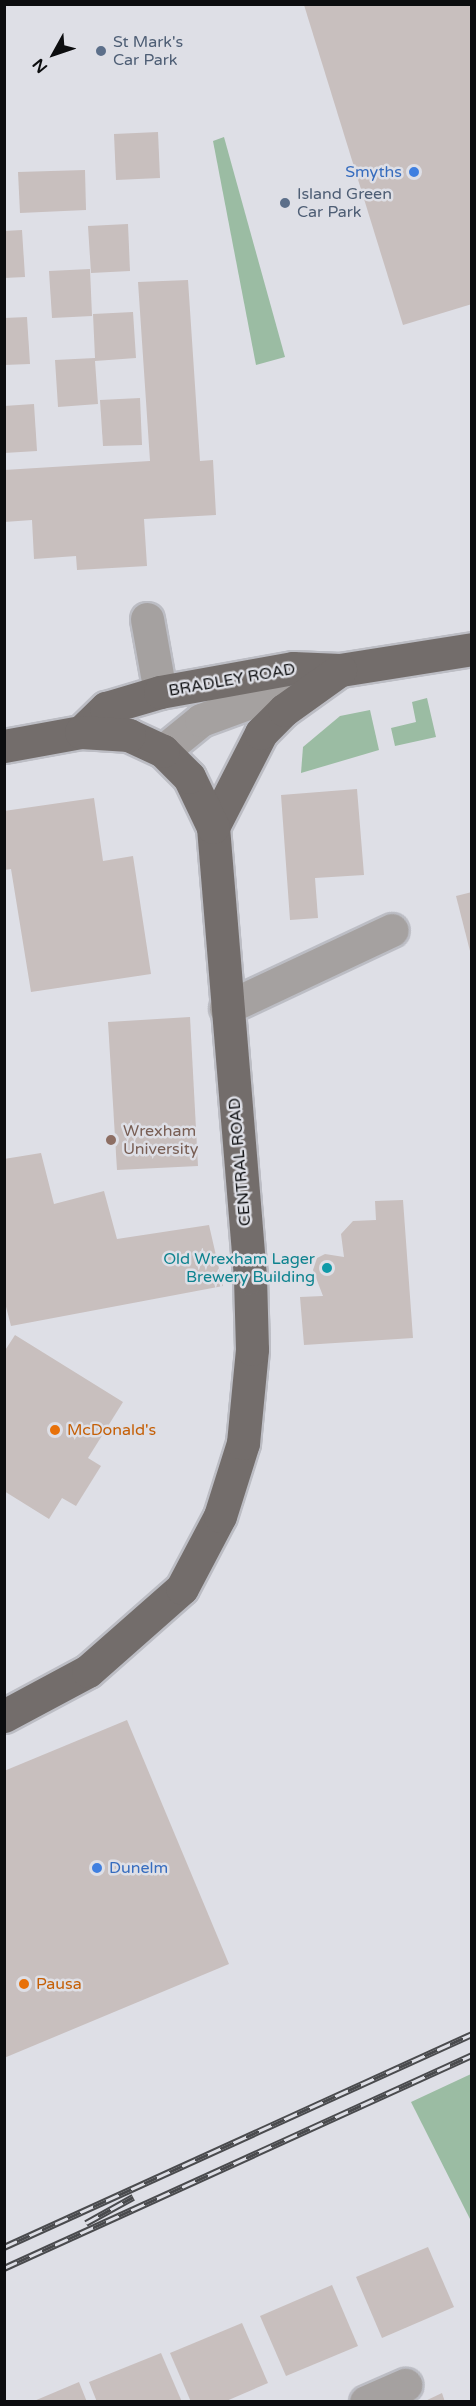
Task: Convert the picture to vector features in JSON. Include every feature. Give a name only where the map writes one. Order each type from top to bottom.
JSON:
[{"type":"main road","name":"BRADLEY ROAD","points":[[81,732],[106,708],[160,692],[293,668],[340,670],[471,649]]},
{"type":"main road","points":[[213,826],[261,733],[284,710],[340,670]]},
{"type":"main road","points":[[4,746],[81,732]]},
{"type":"main road","name":"CENTRAL ROAD","points":[[4,1716],[42,1698],[113,1652],[182,1588],[220,1516],[243,1443],[252,1349],[250,1277],[226,1008],[213,826],[189,777],[163,752],[129,735],[81,732]]},
{"type":"street","points":[[147,618],[160,692]]},
{"type":"street","points":[[163,752],[201,720],[272,690],[340,670]]},
{"type":"street","points":[[226,1008],[392,930]]},
{"type":"street","points":[[366,2402],[405,2385]]},
{"type":"green space","points":[[224,137],[285,357],[256,365],[213,141]]},
{"type":"green space","points":[[427,698],[436,737],[395,746],[391,728],[416,722],[412,702]]},
{"type":"green space","points":[[370,710],[379,750],[301,773],[303,747],[340,716]]},
{"type":"green space","points":[[471,2074],[472,2220],[471,2221],[411,2102]]},
{"type":"building","name":"Smyths","points":[[304,5],[472,5],[472,304],[403,325]]},
{"type":"building","points":[[158,132],[160,178],[116,180],[114,134]]},
{"type":"building","points":[[85,170],[86,210],[20,213],[18,172]]},
{"type":"building","points":[[128,224],[130,271],[91,273],[88,226]]},
{"type":"building","points":[[22,230],[25,277],[4,278],[4,231]]},
{"type":"building","points":[[90,269],[92,316],[52,318],[49,271]]},
{"type":"building","points":[[188,280],[200,461],[213,460],[216,515],[144,519],[147,566],[77,570],[76,556],[34,559],[32,520],[4,522],[4,470],[150,461],[138,282]]},
{"type":"building","points":[[133,312],[136,358],[95,361],[98,404],[58,407],[55,360],[95,358],[93,314]]},
{"type":"building","points":[[27,317],[30,364],[4,365],[4,318]]},
{"type":"building","points":[[140,398],[142,445],[103,446],[100,400]]},
{"type":"building","points":[[34,404],[37,451],[4,453],[4,406]]},
{"type":"building","points":[[357,789],[364,875],[315,878],[318,918],[290,920],[281,795]]},
{"type":"building","points":[[94,798],[103,861],[133,856],[151,974],[31,992],[11,869],[4,870],[4,811]]},
{"type":"building","points":[[472,892],[472,955],[471,955],[456,896]]},
{"type":"building","points":[[190,1017],[198,1166],[117,1170],[108,1022]]},
{"type":"building","points":[[41,1153],[54,1204],[104,1191],[117,1239],[209,1225],[223,1286],[11,1326],[4,1299],[4,1159]]},
{"type":"building","points":[[403,1200],[413,1338],[304,1345],[300,1297],[323,1296],[313,1270],[317,1258],[325,1254],[344,1257],[341,1234],[353,1221],[376,1220],[375,1201]]},
{"type":"building","name":"McDonald's","points":[[15,1335],[123,1402],[88,1458],[101,1466],[76,1506],[62,1498],[49,1519],[4,1491],[4,1352]]},
{"type":"building","name":"Dunelm","points":[[127,1720],[229,1964],[4,2058],[4,1771]]},
{"type":"building","points":[[428,2247],[454,2307],[382,2338],[356,2277]]},
{"type":"building","points":[[332,2285],[358,2346],[286,2376],[260,2316]]},
{"type":"building","points":[[242,2323],[268,2383],[224,2402],[191,2402],[170,2353]]},
{"type":"building","points":[[161,2353],[182,2402],[97,2402],[89,2382]]},
{"type":"building","points":[[79,2382],[87,2402],[34,2402],[34,2401]]},
{"type":"building","points":[[442,2393],[445,2402],[423,2402]]},
{"type":"railway","points":[[4,2247],[472,2034]]},
{"type":"railway","points":[[4,2268],[472,2055]]},
{"type":"railway","points":[[86,2223],[133,2197]]},
{"type":"place","name":"St Mark's Car Park","points":[[101,51]]},
{"type":"place","name":"Smyths","points":[[414,172]]},
{"type":"place","name":"Island Green Car Park","points":[[285,203]]},
{"type":"place","name":"Wrexham University","points":[[111,1140]]},
{"type":"place","name":"Old Wrexham Lager Brewery Building","points":[[327,1268]]},
{"type":"place","name":"McDonald's","points":[[55,1430]]},
{"type":"place","name":"Dunelm","points":[[97,1868]]},
{"type":"place","name":"Pausa","points":[[24,1984]]}]
